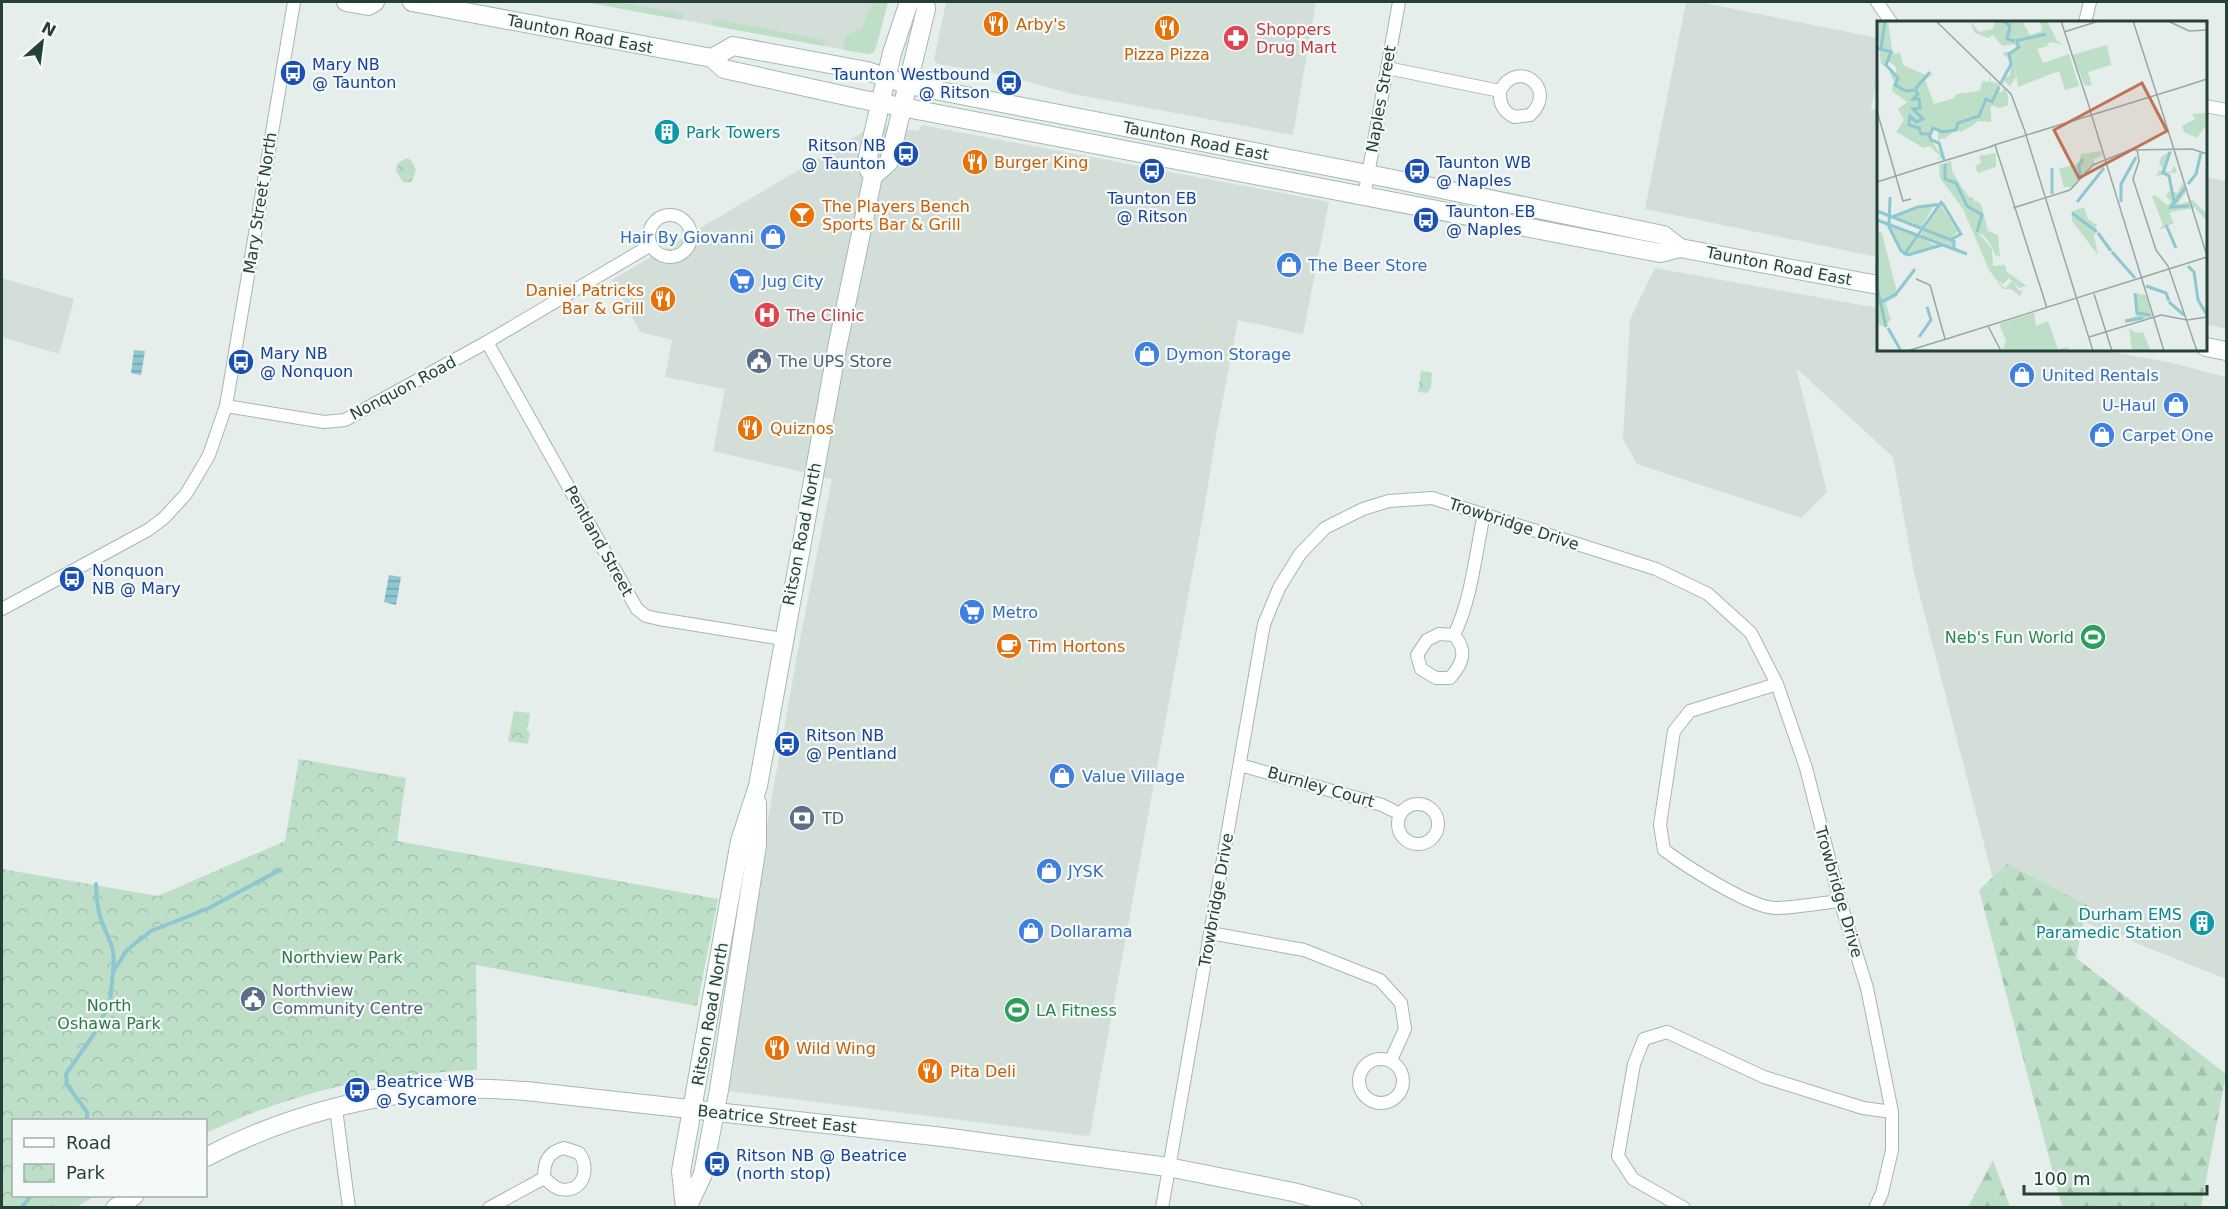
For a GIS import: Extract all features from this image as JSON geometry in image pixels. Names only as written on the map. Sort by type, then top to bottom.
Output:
[{"type":"main road","points":[[346,2],[369,6],[375,2]]},
{"type":"main road","name":"Taunton Road East","points":[[412,2],[712,58],[724,69],[880,103],[1364,197],[1660,253],[1680,248],[1877,285]]},
{"type":"main road","name":"Ritson Road North","points":[[873,176],[866,165],[886,78],[909,2]]},
{"type":"main road","name":"Ritson Road North","points":[[686,1208],[681,1171],[740,841],[758,786],[837,348],[873,176],[889,162],[909,85],[926,9],[925,2]]},
{"type":"main road","name":"Taunton Road East","points":[[712,58],[733,46],[867,71],[909,85],[1663,235],[1680,248]]},
{"type":"main road","points":[[2207,347],[2226,351]]},
{"type":"main road","name":"Ritson Road North","points":[[686,1208],[703,1174],[715,1113],[757,845],[758,786]]},
{"type":"main road","name":"Beatrice Street East","points":[[207,1157],[299,1118],[382,1097],[466,1089],[552,1093],[943,1137],[1168,1167],[1282,1190],[1353,1208]]},
{"type":"main road","points":[[115,1208],[132,1197]]},
{"type":"street","name":"Mary Street North","points":[[226,406],[294,2]]},
{"type":"street","name":"Naples Street","points":[[1364,197],[1399,2]]},
{"type":"street","points":[[1877,2],[1890,21]]},
{"type":"street","points":[[2085,21],[2090,2]]},
{"type":"street","points":[[1387,68],[1500,91]]},
{"type":"street","points":[[2207,106],[2226,110]]},
{"type":"street","name":"Nonquon Road","points":[[226,406],[324,422],[345,420],[487,342],[651,245]]},
{"type":"street","name":"Pentland Street","points":[[487,342],[637,609],[646,616],[659,619],[783,639]]},
{"type":"street","points":[[2,609],[148,530],[164,518],[186,494],[205,462],[226,406]]},
{"type":"street","name":"Trowbridge Drive","points":[[1162,1208],[1264,624],[1284,579],[1300,554],[1325,528],[1363,509],[1389,501],[1432,498],[1656,569],[1708,594],[1751,633],[1777,684],[1806,768],[1840,901],[1867,988],[1892,1112],[1892,1150],[1882,1193],[1875,1208]]},
{"type":"street","points":[[1454,635],[1463,613],[1484,514]]},
{"type":"street","points":[[1777,684],[1690,711],[1674,731],[1660,825],[1664,850],[1686,867],[1734,892],[1773,908],[1840,901]]},
{"type":"street","name":"Burnley Court","points":[[1240,765],[1382,805],[1400,814]]},
{"type":"street","points":[[1210,933],[1304,950],[1380,980],[1401,1003],[1405,1029],[1391,1060]]},
{"type":"street","points":[[1684,1208],[1633,1179],[1618,1156],[1634,1064],[1644,1039],[1667,1032],[1764,1077],[1863,1108],[1892,1112]]},
{"type":"street","points":[[336,1109],[349,1208]]},
{"type":"street","points":[[489,1208],[544,1178]]},
{"type":"shaded area","points":[[585,2],[888,2],[876,49],[869,54]]},
{"type":"shaded area","points":[[946,2],[1316,2],[1293,135],[1068,93],[1003,75],[938,64],[934,60]]},
{"type":"shaded area","points":[[1686,2],[1699,2],[1877,38],[1877,79],[1871,109],[1877,111],[1877,257],[1645,209]]},
{"type":"shaded area","points":[[875,125],[918,131],[922,125],[1329,202],[1303,334],[1238,320],[1090,1134],[1087,1136],[720,1090],[799,644],[832,479],[713,451],[725,389],[665,377],[672,340],[640,332],[612,280]]},
{"type":"shaded area","points":[[2207,177],[2226,181],[2226,329],[2207,324]]},
{"type":"shaded area","points":[[1655,268],[1877,308],[1877,351],[2107,351],[2168,362],[2226,377],[2226,979],[2084,922],[1998,898],[1914,573],[1893,457],[1796,368],[1827,492],[1801,518],[1637,464],[1623,439],[1630,319]]},
{"type":"shaded area","points":[[2,278],[74,299],[59,354],[2,337]]},
{"type":"green space","points":[[585,2],[619,2],[683,14],[682,20]]},
{"type":"green space","points":[[873,2],[888,2],[874,52],[869,54],[843,50],[846,35],[861,29]]},
{"type":"green space","points":[[714,19],[825,40],[824,46],[714,26],[712,23]]},
{"type":"green space","points":[[407,158],[411,160],[416,170],[412,181],[407,183],[403,182],[396,171],[398,163]]},
{"type":"green space","points":[[1421,371],[1432,373],[1431,388],[1427,393],[1418,392]]},
{"type":"green space","points":[[514,711],[530,713],[527,731],[530,732],[528,744],[508,741]]},
{"type":"green space","name":"Northview Park","points":[[299,759],[406,778],[397,841],[718,899],[697,1006],[476,965],[477,1070],[410,1075],[343,1086],[276,1104],[207,1133],[207,1119],[12,1119],[12,1197],[93,1197],[76,1207],[2,1207],[2,869],[158,896],[285,841]]},
{"type":"green space","points":[[2007,864],[2087,905],[2076,958],[2226,1074],[2201,1207],[2062,1207],[1979,890]]},
{"type":"green space","points":[[1993,1160],[2010,1207],[1968,1207]]},
{"type":"water","points":[[134,350],[145,351],[141,375],[131,373]]},
{"type":"water","points":[[389,575],[401,577],[396,605],[384,602]]},
{"type":"waterway","points":[[87,1119],[87,1112],[67,1085],[66,1074],[94,1034],[110,1002],[113,972],[127,950],[151,931],[207,909],[280,870]]},
{"type":"waterway","points":[[96,884],[99,912],[113,950],[113,969]]},
{"type":"waterway","points":[[21,1208],[30,1197]]},
{"type":"place","name":"Arby's","points":[[996,24]]},
{"type":"place","name":"Pizza Pizza","points":[[1167,28]]},
{"type":"place","name":"Shoppers Drug Mart","points":[[1236,38]]},
{"type":"place","name":"Mary NB @ Taunton","points":[[293,73]]},
{"type":"place","name":"Taunton Westbound @ Ritson","points":[[1009,83]]},
{"type":"place","name":"Park Towers","points":[[667,132]]},
{"type":"place","name":"Ritson NB @ Taunton","points":[[906,154]]},
{"type":"place","name":"Burger King","points":[[975,162]]},
{"type":"place","name":"Taunton EB @ Ritson","points":[[1152,171]]},
{"type":"place","name":"Taunton WB @ Naples","points":[[1417,171]]},
{"type":"place","name":"The Players Bench Sports Bar & Grill","points":[[802,215]]},
{"type":"place","name":"Taunton EB @ Naples","points":[[1426,220]]},
{"type":"place","name":"Hair By Giovanni","points":[[773,237]]},
{"type":"place","name":"The Beer Store","points":[[1289,265]]},
{"type":"place","name":"Jug City","points":[[742,281]]},
{"type":"place","name":"Daniel Patricks Bar & Grill","points":[[663,299]]},
{"type":"place","name":"The Clinic","points":[[767,315]]},
{"type":"place","name":"Dymon Storage","points":[[1147,354]]},
{"type":"place","name":"The UPS Store","points":[[759,361]]},
{"type":"place","name":"Mary NB @ Nonquon","points":[[241,362]]},
{"type":"place","name":"United Rentals","points":[[2022,375]]},
{"type":"place","name":"U-Haul","points":[[2176,405]]},
{"type":"place","name":"Quiznos","points":[[750,428]]},
{"type":"place","name":"Carpet One","points":[[2102,435]]},
{"type":"place","name":"Nonquon NB @ Mary","points":[[72,579]]},
{"type":"place","name":"Metro","points":[[972,612]]},
{"type":"place","name":"Neb's Fun World","points":[[2093,637]]},
{"type":"place","name":"Tim Hortons","points":[[1009,646]]},
{"type":"place","name":"Ritson NB @ Pentland","points":[[787,744]]},
{"type":"place","name":"Value Village","points":[[1062,776]]},
{"type":"place","name":"TD","points":[[802,818]]},
{"type":"place","name":"JYSK","points":[[1049,871]]},
{"type":"place","name":"Durham EMS Paramedic Station","points":[[2202,923]]},
{"type":"place","name":"Dollarama","points":[[1031,931]]},
{"type":"place","name":"Northview Community Centre","points":[[253,999]]},
{"type":"place","name":"LA Fitness","points":[[1017,1010]]},
{"type":"place","name":"Wild Wing","points":[[777,1048]]},
{"type":"place","name":"Pita Deli","points":[[930,1071]]},
{"type":"place","name":"Beatrice WB @ Sycamore","points":[[357,1090]]},
{"type":"place","name":"Ritson NB @ Beatrice (north stop)","points":[[717,1164]]},
{"type":"park label","name":"North Oshawa Park","points":[[109,1014]]}]
